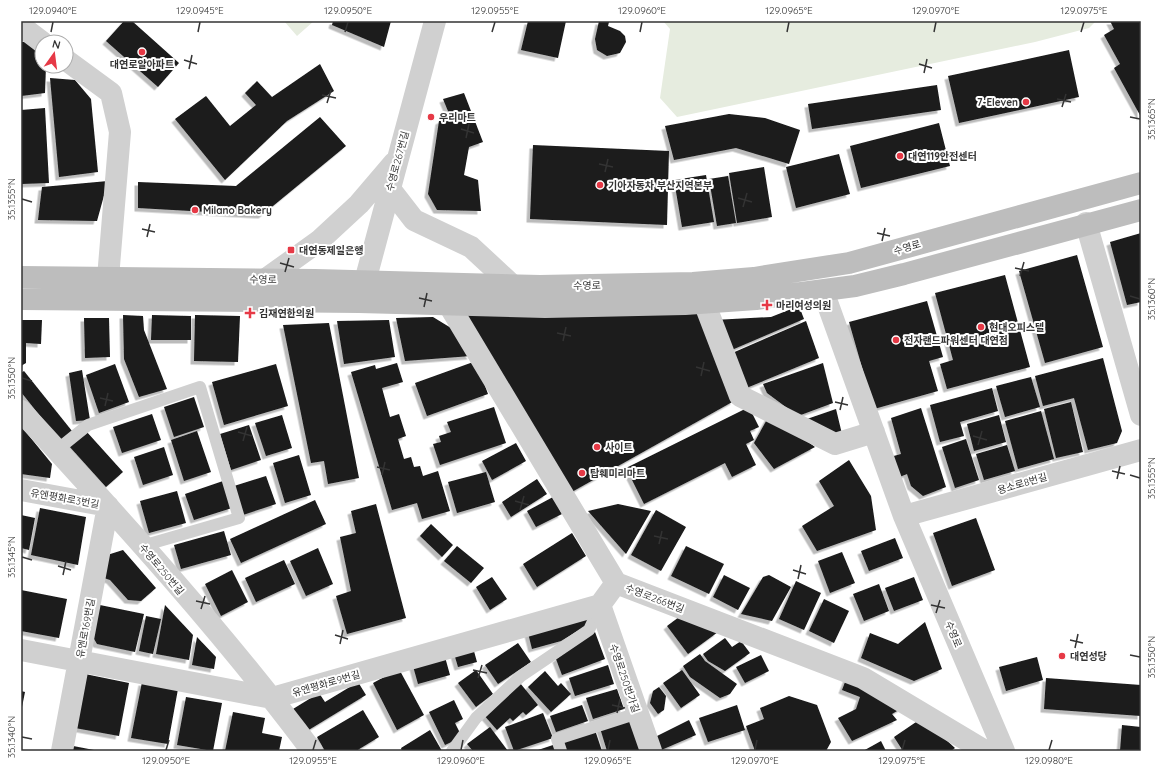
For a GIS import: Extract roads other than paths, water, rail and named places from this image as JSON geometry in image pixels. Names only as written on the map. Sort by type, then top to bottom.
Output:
[{"type":"main road","name":"수영로","points":[[21,277],[266,279],[512,285],[693,283],[798,272],[849,263],[1141,183]]},
{"type":"main road","name":"수영로","points":[[21,299],[359,302],[545,307],[756,299],[823,291],[904,274],[1086,223],[1141,210]]},
{"type":"street","name":"수영로267번길","points":[[359,302],[435,21]]},
{"type":"street","points":[[21,26],[34,36]]},
{"type":"street","points":[[74,66],[111,93],[120,132],[108,278]]},
{"type":"street","points":[[266,279],[319,241],[359,204],[398,160]]},
{"type":"street","points":[[390,189],[414,220],[471,247],[512,285]]},
{"type":"street","points":[[1086,223],[1141,415]]},
{"type":"street","name":"수영로","points":[[823,291],[904,516],[1004,751]]},
{"type":"street","points":[[704,302],[740,396],[835,444],[874,432]]},
{"type":"street","name":"수영로266번길","points":[[449,305],[616,583],[863,678],[985,751]]},
{"type":"street","name":"수영로250번길","points":[[21,411],[108,506],[272,698],[312,751]]},
{"type":"street","name":"용소로8번길","points":[[904,516],[1141,450]]},
{"type":"street","name":"유엔평화로3번길","points":[[21,490],[108,506]]},
{"type":"street","name":"유엔로169번길","points":[[62,751],[108,506]]},
{"type":"street","points":[[600,605],[616,583]]},
{"type":"street","name":"유엔평화로9번길","points":[[21,650],[272,698],[600,605]]},
{"type":"street","name":"수영로250번가길","points":[[600,605],[651,751]]},
{"type":"lane","points":[[57,450],[88,425],[200,387],[238,518],[142,546]]},
{"type":"lane","points":[[452,751],[476,718],[521,676],[589,630],[600,605]]},
{"type":"lane","points":[[561,751],[557,739],[638,713]]},
{"type":"place","name":"대연로얄아파트","points":[[142,52]]},
{"type":"place","name":"7-Eleven","points":[[1026,102]]},
{"type":"place","name":"우리마트","points":[[431,117]]},
{"type":"place","name":"대연119안전센터","points":[[900,156]]},
{"type":"place","name":"기아자동차 부산지역본부","points":[[600,185]]},
{"type":"place","name":"Milano Bakery","points":[[195,210]]},
{"type":"place","name":"대연동제일은행","points":[[291,250]]},
{"type":"place","name":"마리여성의원","points":[[767,305]]},
{"type":"place","name":"김재연한의원","points":[[250,313]]},
{"type":"place","name":"현대오피스텔","points":[[981,327]]},
{"type":"place","name":"전자랜드파워센터 대연점","points":[[896,340]]},
{"type":"place","name":"사이트","points":[[597,447]]},
{"type":"place","name":"탑훼미리마트","points":[[582,473]]},
{"type":"place","name":"대연성당","points":[[1062,656]]}]
